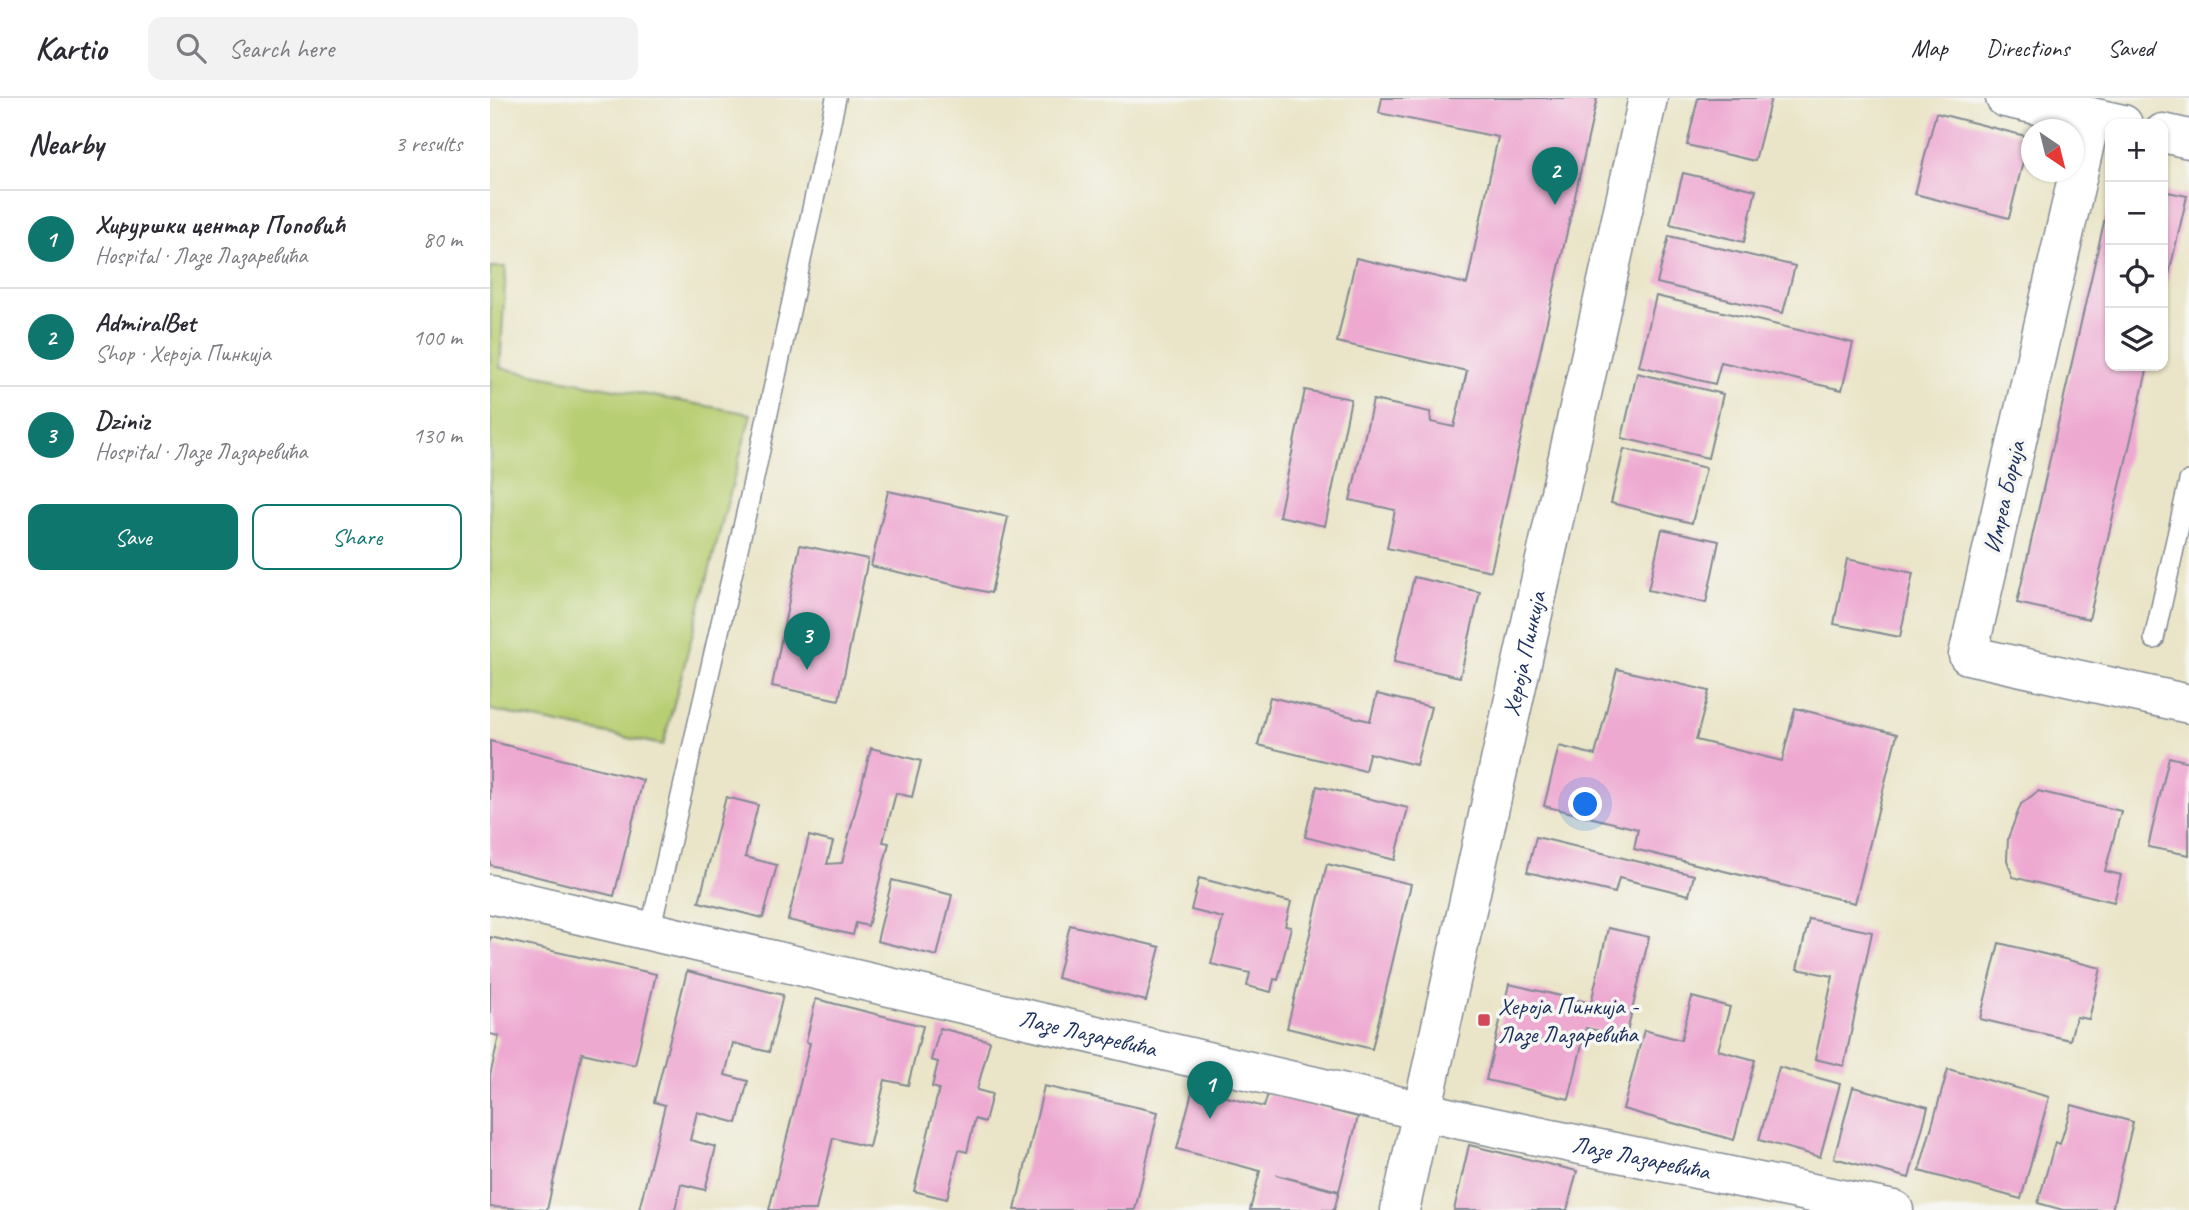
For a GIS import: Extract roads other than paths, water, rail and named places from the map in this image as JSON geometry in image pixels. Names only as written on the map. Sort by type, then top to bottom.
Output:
[{"type":"street","name":"Хероја Пинкија","points":[[1400,1210],[1648,98]]},
{"type":"street","points":[[2005,98],[2105,121]]},
{"type":"street","name":"Имреа Борија","points":[[2105,129],[1968,655],[2189,704]]},
{"type":"street","points":[[2168,134],[2189,139]]},
{"type":"street","name":"Лазе Лазаревића","points":[[490,894],[1423,1110],[1894,1210]]},
{"type":"lane","points":[[650,931],[749,501],[836,98]]},
{"type":"lane","points":[[2154,639],[2189,481]]},
{"type":"place","name":"AdmiralBet","points":[[1555,205]]},
{"type":"place","name":"Dziniz","points":[[807,670]]},
{"type":"place","name":"Хероја Пинкија - Лазе Лазаревића","points":[[1484,1020]]},
{"type":"place","name":"Хируршки центар Поповић","points":[[1210,1119]]}]
